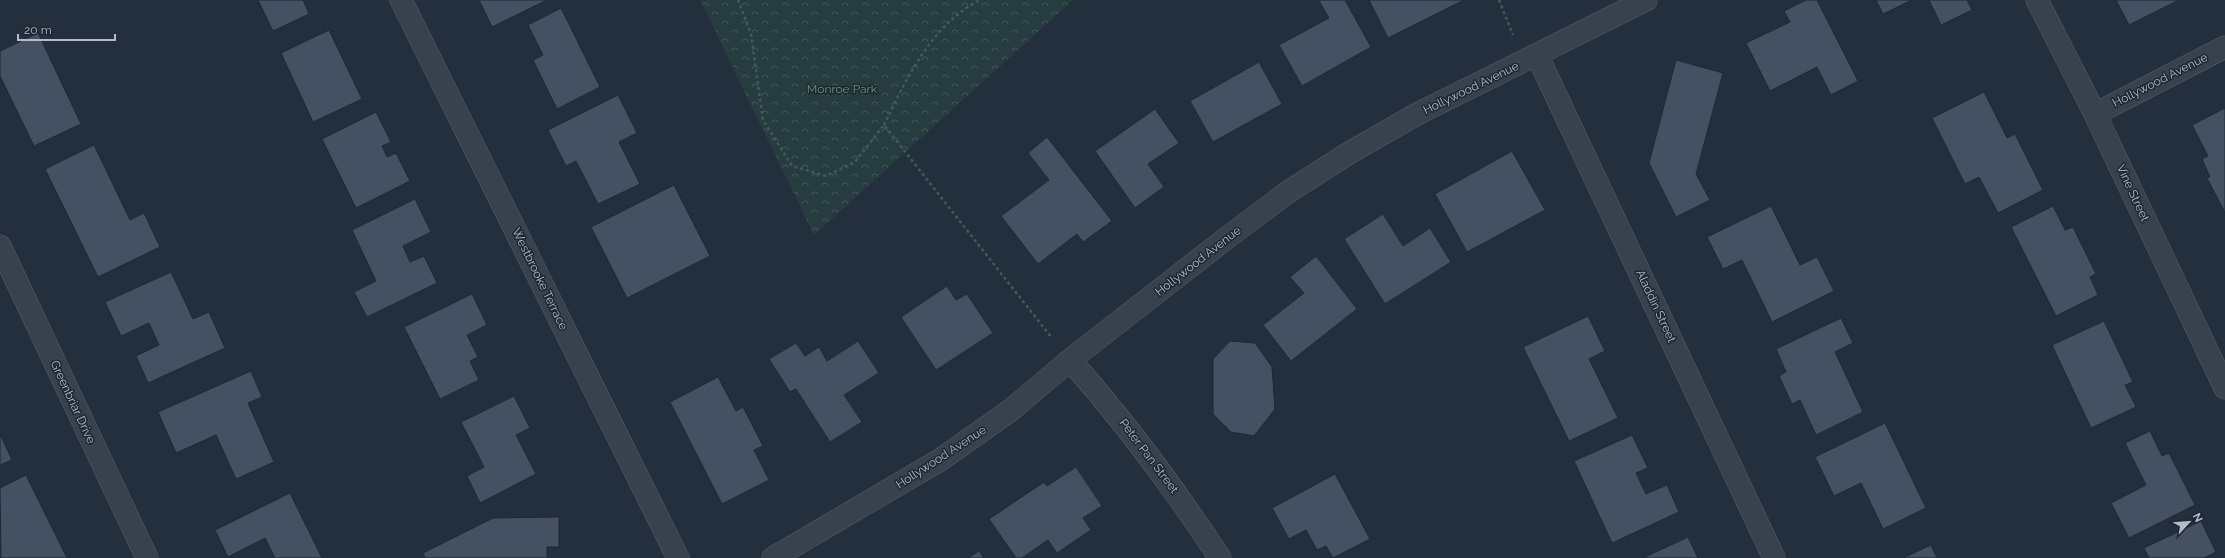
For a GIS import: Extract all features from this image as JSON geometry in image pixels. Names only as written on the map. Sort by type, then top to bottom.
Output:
[{"type":"street","name":"Westbrooke Terrace","points":[[401,0],[678,558]]},
{"type":"street","name":"Hollywood Avenue","points":[[773,558],[940,460],[1011,410],[1070,360],[1224,240],[1288,192],[1349,153],[1417,114],[1646,0]]},
{"type":"street","name":"Vine Street","points":[[2037,0],[2095,114],[2225,388]]},
{"type":"street","name":"Hollywood Avenue","points":[[2095,114],[2225,47]]},
{"type":"street","name":"Aladdin Street","points":[[1530,58],[1774,558]]},
{"type":"street","name":"Greenbriar Drive","points":[[0,246],[147,558]]},
{"type":"street","name":"Peter Pan Street","points":[[1070,360],[1114,410],[1182,500],[1220,558]]},
{"type":"path","points":[[738,0],[751,34],[763,120],[792,166],[826,176],[854,162],[884,125],[904,85],[932,39],[968,6],[980,0]]},
{"type":"path","points":[[1499,0],[1530,58]]},
{"type":"path","points":[[884,125],[1070,360]]},
{"type":"green space","name":"Monroe Park","points":[[700,0],[1073,0],[814,235]]},
{"type":"building","points":[[258,0],[303,0],[309,14],[273,31]]},
{"type":"building","points":[[479,0],[547,0],[492,27]]},
{"type":"building","points":[[1345,0],[1371,47],[1302,86],[1279,45],[1329,18],[1319,1]]},
{"type":"building","points":[[1369,0],[1464,0],[1388,38]]},
{"type":"building","points":[[1806,0],[1817,0],[1858,81],[1831,95],[1817,67],[1770,91],[1746,43],[1790,22],[1784,11]]},
{"type":"building","points":[[1876,0],[1912,0],[1883,14]]},
{"type":"building","points":[[1929,0],[1967,0],[1972,10],[1941,25]]},
{"type":"building","points":[[2116,0],[2179,0],[2129,25]]},
{"type":"building","points":[[561,8],[600,87],[557,109],[533,60],[543,55],[528,25]]},
{"type":"building","points":[[329,30],[362,99],[313,122],[281,53]]},
{"type":"building","points":[[38,33],[81,124],[34,146],[0,76],[0,51]]},
{"type":"building","points":[[1676,60],[1723,73],[1696,174],[1710,200],[1676,217],[1649,163]]},
{"type":"building","points":[[1259,62],[1282,104],[1213,142],[1190,101]]},
{"type":"building","points":[[1984,92],[2007,138],[2015,134],[2043,190],[1998,213],[1979,177],[1965,184],[1932,118]]},
{"type":"building","points":[[618,95],[637,133],[619,142],[640,184],[598,204],[576,161],[566,166],[548,130]]},
{"type":"building","points":[[2225,108],[2225,213],[2207,178],[2210,177],[2202,159],[2208,156],[2192,125]]},
{"type":"building","points":[[1155,109],[1179,143],[1148,164],[1164,187],[1135,208],[1095,151]]},
{"type":"building","points":[[376,112],[391,142],[382,146],[387,157],[396,153],[410,181],[356,208],[322,139]]},
{"type":"building","points":[[1047,137],[1112,221],[1083,242],[1077,234],[1038,264],[1001,216],[1049,180],[1028,153]]},
{"type":"building","points":[[94,145],[130,220],[144,213],[160,247],[98,277],[45,169]]},
{"type":"building","points":[[1512,151],[1545,210],[1467,252],[1435,194]]},
{"type":"building","points":[[674,185],[710,256],[627,298],[591,227]]},
{"type":"building","points":[[415,199],[431,232],[403,246],[410,262],[424,256],[437,283],[367,317],[354,292],[376,281],[352,230]]},
{"type":"building","points":[[1771,206],[1800,265],[1817,257],[1834,291],[1772,322],[1742,260],[1723,269],[1707,237]]},
{"type":"building","points":[[2053,206],[2065,230],[2073,227],[2096,274],[2090,277],[2098,295],[2056,316],[2011,227]]},
{"type":"building","points":[[1383,214],[1403,246],[1430,228],[1451,262],[1385,304],[1344,239]]},
{"type":"building","points":[[1316,256],[1357,309],[1291,361],[1263,325],[1304,293],[1290,277]]},
{"type":"building","points":[[171,272],[193,319],[209,312],[225,348],[148,383],[136,356],[159,345],[149,323],[121,336],[105,302]]},
{"type":"building","points":[[947,286],[956,300],[967,294],[993,333],[936,370],[901,317]]},
{"type":"building","points":[[472,294],[487,325],[467,335],[478,357],[470,361],[479,380],[440,399],[404,327]]},
{"type":"building","points":[[1588,316],[1605,351],[1589,359],[1618,418],[1569,441],[1523,347]]},
{"type":"building","points":[[1841,318],[1853,343],[1835,352],[1863,412],[1816,435],[1800,400],[1792,404],[1779,376],[1786,372],[1776,349]]},
{"type":"building","points":[[2104,321],[2133,382],[2125,385],[2136,407],[2091,428],[2052,345]]},
{"type":"building","points":[[858,341],[879,373],[844,395],[862,422],[830,442],[796,389],[790,392],[769,359],[796,343],[805,356],[819,347],[827,361]]},
{"type":"building","points":[[1230,341],[1255,343],[1272,367],[1275,409],[1254,436],[1231,432],[1213,414],[1213,359]]},
{"type":"building","points":[[251,371],[262,397],[248,403],[274,462],[236,479],[216,435],[176,453],[158,412]]},
{"type":"building","points":[[718,377],[736,411],[743,407],[763,446],[754,450],[769,480],[722,504],[670,402]]},
{"type":"building","points":[[514,396],[530,428],[516,435],[536,474],[480,503],[467,476],[484,467],[461,422]]},
{"type":"building","points":[[1885,423],[1926,508],[1883,529],[1861,483],[1834,496],[1815,457]]},
{"type":"building","points":[[2150,431],[2162,456],[2169,453],[2195,505],[2129,538],[2111,503],[2146,485],[2125,443]]},
{"type":"building","points":[[0,434],[12,460],[0,465]]},
{"type":"building","points":[[1632,435],[1648,468],[1636,473],[1646,494],[1667,485],[1679,512],[1612,543],[1574,461]]},
{"type":"building","points":[[1076,467],[1102,506],[1083,518],[1091,530],[1057,553],[1048,540],[1022,558],[1016,558],[989,519],[1044,482],[1047,486]]},
{"type":"building","points":[[1335,474],[1370,539],[1333,558],[1326,546],[1317,550],[1306,530],[1289,539],[1272,508]]},
{"type":"building","points":[[26,475],[67,558],[1,558],[0,488]]},
{"type":"building","points":[[290,493],[322,558],[275,558],[265,538],[228,557],[215,530]]},
{"type":"building","points":[[559,517],[559,547],[547,547],[547,558],[425,558],[423,553],[493,518]]},
{"type":"building","points":[[2201,521],[2216,552],[2204,558],[2149,558],[2144,548]]},
{"type":"building","points":[[1688,537],[1698,558],[1643,558]]},
{"type":"building","points":[[1931,545],[1937,558],[1903,558]]},
{"type":"building","points":[[979,551],[984,558],[968,558]]}]
